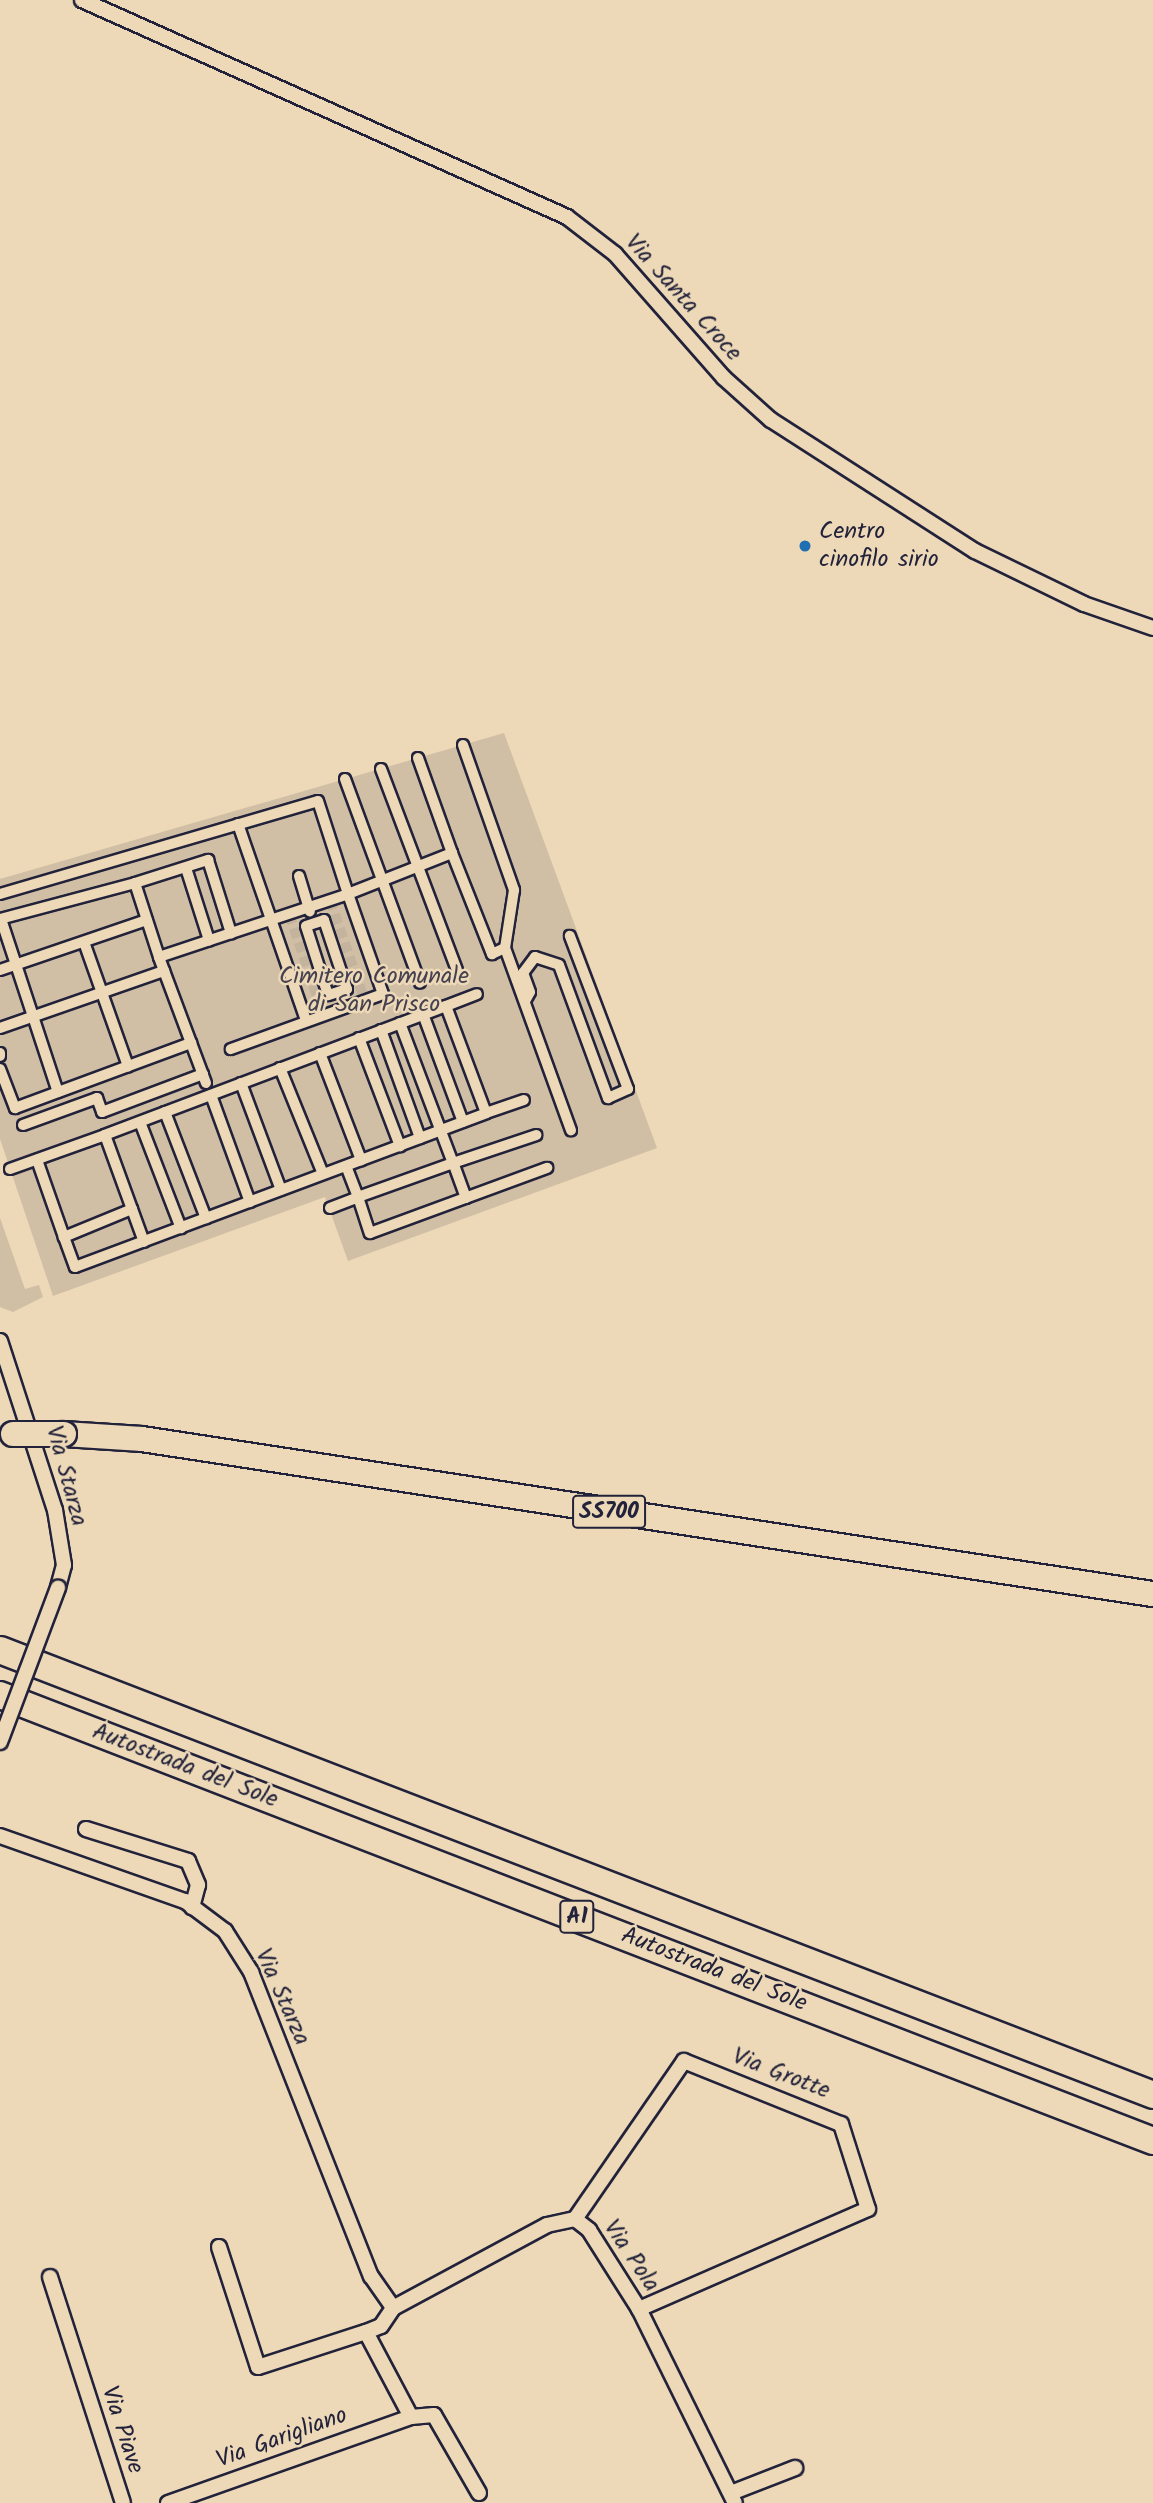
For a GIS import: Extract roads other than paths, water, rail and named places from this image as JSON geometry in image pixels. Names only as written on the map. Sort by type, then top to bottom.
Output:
[{"type":"highway","name":"SS700","points":[[7,1435],[64,1434],[142,1439],[1153,1594]]},
{"type":"highway","name":"Autostrada del Sole","points":[[0,1650],[1153,2095]]},
{"type":"highway","name":"Autostrada del Sole","points":[[0,1695],[1153,2141]]},
{"type":"street","name":"Via Santa Croce","points":[[82,0],[567,217],[615,254],[724,378],[771,420],[975,551],[1084,604],[1153,628]]},
{"type":"street","points":[[463,745],[514,890],[505,948],[571,1130]]},
{"type":"street","points":[[418,758],[492,954],[505,948]]},
{"type":"street","points":[[381,769],[457,970]]},
{"type":"street","points":[[345,779],[420,983]]},
{"type":"street","points":[[0,894],[318,801],[348,894],[388,998],[306,1020],[231,1049]]},
{"type":"street","points":[[238,824],[306,1020]]},
{"type":"street","points":[[159,957],[348,894],[452,853]]},
{"type":"street","points":[[58,1092],[0,919],[135,883],[208,860],[231,933]]},
{"type":"street","points":[[186,868],[209,940]]},
{"type":"street","points":[[299,876],[314,924]]},
{"type":"street","points":[[23,1125],[97,1098],[102,1112],[205,1078],[164,971],[135,883]]},
{"type":"street","points":[[511,909],[518,919]]},
{"type":"street","points":[[0,970],[147,920]]},
{"type":"street","points":[[324,920],[347,989],[328,995],[306,926],[314,924],[324,920]]},
{"type":"street","points":[[525,1001],[530,992],[523,973],[535,957],[559,965],[608,1098],[628,1089],[569,936]]},
{"type":"street","points":[[84,942],[128,1066]]},
{"type":"street","points":[[0,1028],[164,971]]},
{"type":"street","points":[[338,991],[343,1008]]},
{"type":"street","points":[[10,1169],[477,993]]},
{"type":"street","points":[[446,1006],[486,1113]]},
{"type":"street","points":[[423,1014],[463,1122]]},
{"type":"street","points":[[400,1023],[466,1198]]},
{"type":"street","points":[[381,1030],[420,1138]]},
{"type":"street","points":[[359,1038],[400,1146]]},
{"type":"street","points":[[0,1069],[15,1108],[191,1043]]},
{"type":"street","points":[[320,1053],[361,1160]]},
{"type":"street","points":[[280,1068],[323,1174]]},
{"type":"street","points":[[241,1083],[281,1190]]},
{"type":"street","points":[[211,1095],[250,1202]]},
{"type":"street","points":[[37,1160],[75,1267],[524,1100]]},
{"type":"street","points":[[165,1112],[206,1218]]},
{"type":"street","points":[[140,1122],[181,1228]]},
{"type":"street","points":[[105,1135],[144,1242]]},
{"type":"street","points":[[330,1208],[536,1135]]},
{"type":"street","points":[[346,1166],[370,1233],[547,1168]]},
{"type":"street","points":[[64,1237],[132,1209]]},
{"type":"street","name":"Via Starza","points":[[0,1341],[55,1510],[64,1565],[58,1588],[0,1742]]},
{"type":"street","points":[[86,1829],[188,1861],[198,1885],[192,1907]]},
{"type":"street","name":"Via Starza","points":[[0,1836],[192,1907],[225,1931],[251,1972],[371,2276],[393,2308]]},
{"type":"street","name":"Via Grotte","points":[[575,2219],[684,2061],[841,2124],[868,2209],[639,2309]]},
{"type":"street","name":"Via Pola","points":[[393,2308],[547,2225],[575,2219],[589,2230],[639,2309],[733,2498]]},
{"type":"street","points":[[219,2247],[258,2367],[381,2326],[393,2308]]},
{"type":"street","name":"Via Piave","points":[[50,2277],[122,2503]]},
{"type":"street","points":[[366,2332],[411,2417],[434,2415],[480,2493]]},
{"type":"street","name":"Via Garigliano","points":[[168,2503],[411,2417]]},
{"type":"street","points":[[733,2498],[794,2468]]},
{"type":"tunnel","points":[[330,900],[365,1001]]},
{"type":"tunnel","points":[[289,914],[323,1014]]},
{"type":"place","name":"Centro cinofilo sirio","points":[[805,546]]},
{"type":"park label","name":"Cimitero Comunale di San Prisco","points":[[374,991]]}]
